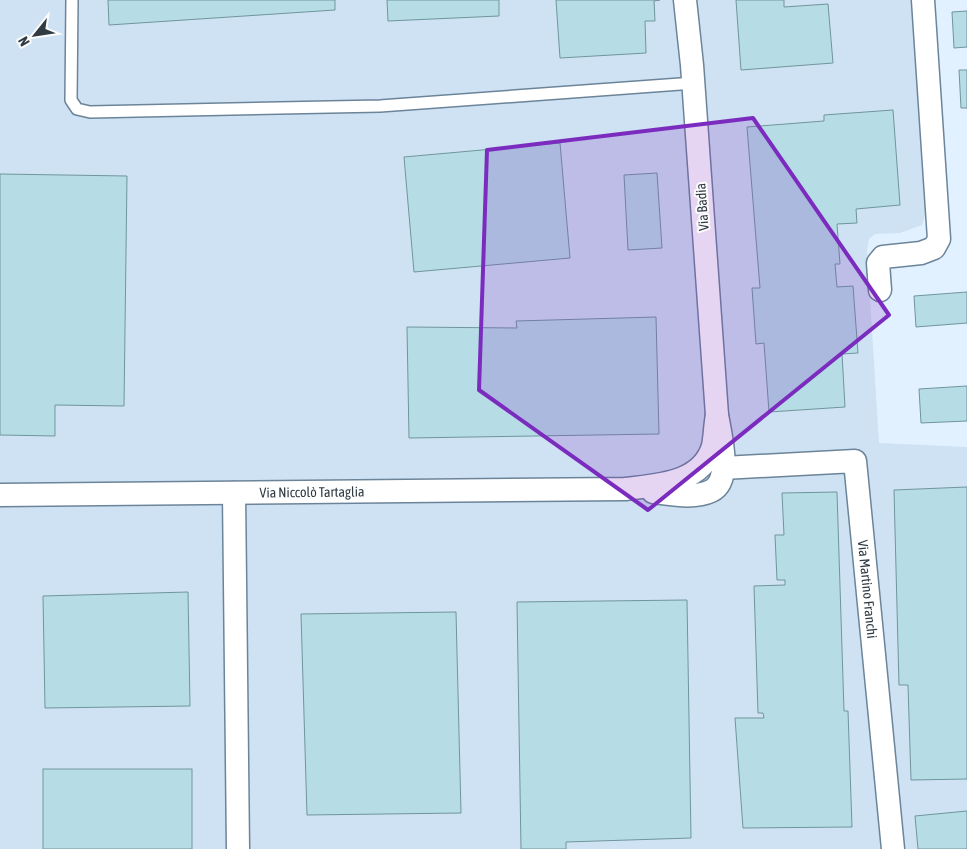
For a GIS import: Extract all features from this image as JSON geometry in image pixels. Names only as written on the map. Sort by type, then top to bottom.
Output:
[{"type":"street","name":"Via Badia","points":[[685,0],[694,83],[716,415],[723,446],[722,475]]},
{"type":"street","points":[[880,290],[878,263],[883,257],[921,253],[934,248],[939,238],[923,0]]},
{"type":"street","name":"Via Badia","points":[[697,470],[706,460],[713,446],[716,415]]},
{"type":"street","name":"Via Martino Franchi","points":[[722,475],[855,461],[893,849]]},
{"type":"street","name":"Via Niccolò Tartaglia","points":[[625,489],[674,482],[697,470]]},
{"type":"street","name":"Via Niccolò Tartaglia","points":[[0,495],[625,489],[675,494],[698,494],[712,491],[722,475]]},
{"type":"street","points":[[234,493],[238,849]]},
{"type":"lane","points":[[72,0],[71,100],[77,109],[90,112],[380,106],[694,83]]},
{"type":"highlighted area","points":[[753,118],[889,315],[648,510],[479,390],[487,150]]},
{"type":"shaded area","points":[[0,0],[913,0],[928,206],[922,225],[900,233],[875,234],[869,239],[867,250],[879,443],[967,447],[967,849],[0,849]]},
{"type":"building","points":[[108,0],[335,0],[335,10],[109,25]]},
{"type":"building","points":[[387,0],[499,0],[499,16],[388,21]]},
{"type":"building","points":[[556,0],[660,0],[654,1],[655,21],[645,21],[646,53],[560,58]]},
{"type":"building","points":[[736,0],[784,0],[784,7],[828,4],[833,63],[741,70]]},
{"type":"building","points":[[967,11],[967,47],[954,48],[952,12]]},
{"type":"building","points":[[959,70],[967,70],[967,108],[961,108]]},
{"type":"building","points":[[893,110],[900,205],[856,209],[857,223],[837,224],[840,264],[835,264],[837,287],[853,286],[858,353],[842,354],[845,407],[769,412],[764,343],[756,344],[752,288],[760,288],[747,127],[824,121],[824,115]]},
{"type":"building","points":[[560,143],[570,258],[414,272],[404,157]]},
{"type":"building","points":[[657,173],[662,248],[628,250],[624,175]]},
{"type":"building","points":[[0,174],[127,176],[124,406],[55,405],[55,436],[0,435]]},
{"type":"building","points":[[967,292],[967,323],[916,327],[914,296]]},
{"type":"building","points":[[656,317],[659,434],[409,438],[407,327],[517,328],[516,321]]},
{"type":"building","points":[[967,386],[967,421],[921,423],[919,389]]},
{"type":"building","points":[[967,487],[967,779],[911,780],[908,685],[899,685],[894,490]]},
{"type":"building","points":[[837,492],[844,711],[848,711],[852,827],[743,828],[735,718],[764,718],[763,713],[758,713],[754,586],[785,585],[785,580],[777,580],[775,535],[784,535],[782,493]]},
{"type":"building","points":[[188,592],[190,706],[45,708],[43,596]]},
{"type":"building","points":[[687,600],[691,838],[566,842],[566,849],[521,849],[517,602]]},
{"type":"building","points":[[456,612],[461,813],[307,815],[301,614]]},
{"type":"building","points":[[43,769],[192,769],[192,849],[43,849]]},
{"type":"building","points":[[967,811],[967,849],[918,849],[915,816]]}]
